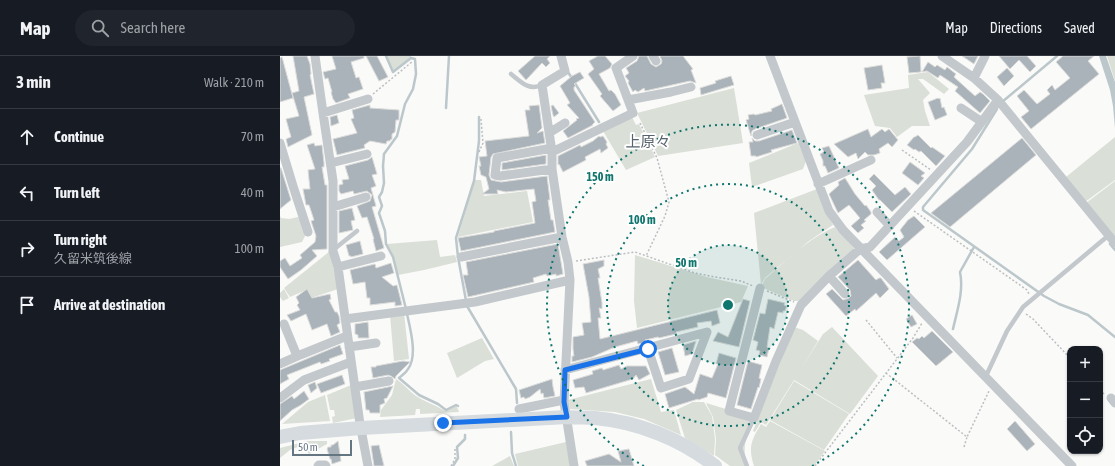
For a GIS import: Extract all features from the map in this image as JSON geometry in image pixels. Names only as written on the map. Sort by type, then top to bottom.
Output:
[{"type":"main road","points":[[280,437],[300,433],[361,428],[567,417],[595,418],[621,422],[654,432],[700,454],[715,466]]},
{"type":"street","points":[[315,56],[322,114],[333,180],[333,251],[338,267],[347,336],[368,466]]},
{"type":"street","points":[[561,56],[565,71],[542,85],[552,150],[552,169],[570,280],[564,400],[574,466]]},
{"type":"street","points":[[552,169],[500,176],[495,175],[497,158],[552,150],[633,113],[616,68],[633,56]]},
{"type":"street","points":[[770,56],[829,211],[860,249],[990,380],[1072,466]]},
{"type":"street","points":[[942,56],[974,78],[998,100],[1115,243]]},
{"type":"street","points":[[974,78],[985,56]]},
{"type":"street","points":[[628,100],[671,92],[692,86]]},
{"type":"street","points":[[322,114],[368,99]]},
{"type":"street","points":[[760,288],[729,411],[754,418],[776,361],[801,305],[829,276],[860,249],[870,247],[968,142],[998,100]]},
{"type":"street","points":[[961,108],[982,122]]},
{"type":"street","points":[[549,133],[565,122]]},
{"type":"street","points":[[757,135],[795,122]]},
{"type":"street","points":[[280,143],[308,232]]},
{"type":"street","points":[[331,163],[366,154]]},
{"type":"street","points":[[818,184],[871,160]]},
{"type":"street","points":[[333,207],[366,197]]},
{"type":"street","points":[[877,212],[890,226]]},
{"type":"street","points":[[461,257],[562,237]]},
{"type":"street","points":[[338,267],[381,256]]},
{"type":"street","points":[[829,276],[845,294]]},
{"type":"street","points":[[345,319],[475,302],[570,280]]},
{"type":"street","points":[[284,324],[297,356]]},
{"type":"street","points":[[565,370],[707,332],[689,379],[661,388],[648,349]]},
{"type":"street","points":[[280,364],[347,336]]},
{"type":"street","points":[[349,347],[376,343]]},
{"type":"street","points":[[280,398],[304,380],[351,362]]},
{"type":"street","points":[[355,387],[389,381]]},
{"type":"street","points":[[519,410],[564,400]]},
{"type":"street","points":[[318,466],[326,466]]},
{"type":"lane","points":[[511,74],[526,86],[536,88],[542,85]]},
{"type":"lane","points":[[333,251],[357,231]]},
{"type":"lane","points":[[990,380],[1007,331],[1021,310],[1109,235]]},
{"type":"lane","points":[[747,466],[740,448],[754,418]]},
{"type":"path","points":[[368,99],[413,60]]},
{"type":"path","points":[[479,152],[483,143],[481,119]]},
{"type":"path","points":[[640,123],[657,158],[669,202],[665,216],[646,256]]},
{"type":"path","points":[[902,150],[938,174]]},
{"type":"path","points":[[908,206],[1026,290],[1032,300]]},
{"type":"path","points":[[568,262],[635,252],[695,272],[741,281],[801,305]]},
{"type":"path","points":[[1021,310],[1032,319],[1067,355]]},
{"type":"path","points":[[815,466],[913,338],[927,316]]},
{"type":"path","points":[[866,320],[898,358]]},
{"type":"path","points":[[886,373],[967,437]]},
{"type":"path","points":[[964,447],[990,380]]},
{"type":"path","points":[[451,466],[455,459],[455,449]]},
{"type":"shaded area","points":[[387,56],[411,56],[411,57],[393,71]]},
{"type":"shaded area","points":[[1099,56],[1106,56],[1115,82],[1115,128],[1110,90]]},
{"type":"shaded area","points":[[1107,56],[1115,56],[1115,81]]},
{"type":"shaded area","points":[[928,72],[949,89],[944,94],[923,79],[918,79],[930,93],[923,100],[930,126],[912,126],[897,137],[890,128],[875,126],[864,95],[909,88],[908,75]]},
{"type":"shaded area","points":[[734,88],[743,143],[658,156],[637,113]]},
{"type":"shaded area","points":[[632,117],[636,125],[639,124],[655,157],[626,170],[603,131]]},
{"type":"shaded area","points":[[1115,137],[1115,180],[1085,202],[1066,177]]},
{"type":"shaded area","points":[[798,143],[806,161],[803,169],[752,187],[749,163]]},
{"type":"shaded area","points":[[475,180],[481,180],[484,196],[527,191],[533,222],[458,237]]},
{"type":"shaded area","points":[[1115,181],[1115,239],[1086,203]]},
{"type":"shaded area","points":[[817,189],[825,210],[833,225],[809,241],[765,278],[761,285],[754,213]]},
{"type":"shaded area","points":[[280,216],[281,218],[289,219],[298,217],[301,219],[306,234],[302,242],[280,247]]},
{"type":"shaded area","points":[[835,227],[855,249],[801,301],[794,301],[761,287],[765,279],[798,250],[816,237]]},
{"type":"shaded area","points":[[437,240],[440,257],[455,255],[457,262],[398,275],[394,258],[387,244]]},
{"type":"shaded area","points":[[330,251],[338,289],[311,298],[306,290],[290,297],[284,288]]},
{"type":"shaded area","points":[[635,255],[707,277],[748,286],[741,302],[637,328],[634,301]]},
{"type":"shaded area","points":[[284,289],[289,298],[283,301],[280,297],[280,293]]},
{"type":"shaded area","points":[[404,313],[409,359],[394,361],[390,315]]},
{"type":"shaded area","points":[[794,327],[803,330],[818,341],[801,369],[823,334],[832,327],[878,376],[850,414],[794,380],[766,425],[761,422],[755,432],[753,431]]},
{"type":"shaded area","points":[[482,338],[494,359],[485,361],[457,378],[447,353]]},
{"type":"shaded area","points":[[396,379],[413,394],[423,400],[445,411],[456,406],[459,412],[420,414],[420,409],[416,409],[415,415],[380,417],[381,410],[392,395]]},
{"type":"shaded area","points":[[651,379],[661,412],[674,410],[681,435],[644,419],[615,412],[570,409],[568,400]]},
{"type":"shaded area","points":[[794,381],[849,414],[824,450],[770,420]]},
{"type":"shaded area","points":[[351,385],[357,418],[333,423],[332,417],[335,416],[334,410],[330,410],[327,395]]},
{"type":"shaded area","points":[[325,395],[330,421],[282,424],[308,402]]},
{"type":"shaded area","points":[[693,402],[704,402],[712,416],[715,439],[714,456],[685,438],[676,410]]},
{"type":"shaded area","points":[[706,403],[726,409],[751,421],[745,448],[747,466],[730,466],[715,455],[716,439],[713,417]]},
{"type":"shaded area","points":[[770,421],[825,451],[814,466],[754,466],[751,454],[753,440],[761,424],[766,427]]},
{"type":"shaded area","points":[[308,441],[327,441],[327,444],[309,454],[303,445],[290,450],[280,458],[280,448]]},
{"type":"shaded area","points":[[566,442],[570,466],[518,466],[515,454]]},
{"type":"shaded area","points":[[510,456],[514,466],[492,466]]},
{"type":"building","points":[[293,56],[307,56],[310,64],[310,75],[314,94],[304,97],[312,135],[288,147],[286,139],[291,137],[286,119],[299,116],[292,93],[299,91]]},
{"type":"building","points":[[332,56],[364,56],[364,58],[351,62],[356,78],[359,77],[363,89],[348,94],[350,98],[336,103],[333,99],[328,78],[325,79],[323,72],[336,69]]},
{"type":"building","points":[[366,56],[377,56],[388,77],[379,81]]},
{"type":"building","points":[[535,56],[550,56],[547,59],[550,63],[546,67],[542,63],[526,80],[518,71]]},
{"type":"building","points":[[598,56],[605,56],[612,64],[610,68],[599,74],[609,91],[611,90],[615,94],[621,105],[613,111],[600,96],[602,94],[588,74],[594,69],[589,61]]},
{"type":"building","points":[[639,56],[647,56],[651,64],[656,67],[661,64],[662,61],[660,56],[683,56],[693,69],[691,70],[696,83],[690,81],[645,91],[644,88],[638,92],[635,90],[633,92],[628,83],[629,81],[625,76],[629,73],[626,68],[637,61]]},
{"type":"building","points":[[920,56],[921,72],[909,73],[907,57]]},
{"type":"building","points":[[962,56],[978,56],[974,64]]},
{"type":"building","points":[[999,56],[1027,56],[1036,66],[1030,72],[1019,60],[1010,69]]},
{"type":"building","points":[[1063,56],[1094,56],[1088,61],[1099,74],[1031,129],[1021,117],[1029,111],[1017,96],[1024,90],[1037,104],[1050,94],[1047,90],[1052,85],[1055,90],[1070,78],[1056,62]]},
{"type":"building","points":[[282,57],[293,98],[280,102],[280,58]]},
{"type":"building","points":[[928,62],[935,67],[937,65],[945,70],[947,67],[956,74],[954,77],[975,96],[980,92],[990,101],[980,113],[955,91],[958,87],[940,75],[938,78],[927,71],[922,72]]},
{"type":"building","points":[[882,65],[885,83],[881,83],[882,88],[868,90],[864,68]]},
{"type":"building","points":[[1007,68],[1014,76],[1004,86],[997,77]]},
{"type":"building","points":[[580,72],[584,78],[574,84],[576,86],[574,87],[574,90],[595,122],[593,125],[568,138],[563,131],[579,118],[567,105],[570,103],[560,86],[572,76]]},
{"type":"building","points":[[731,76],[734,85],[701,95],[700,88]]},
{"type":"building","points":[[940,98],[942,108],[944,107],[947,115],[935,120],[928,102]]},
{"type":"building","points":[[782,104],[787,118],[755,129],[752,131],[751,136],[746,120],[749,119],[748,115],[772,111],[771,109]]},
{"type":"building","points":[[370,105],[370,108],[399,110],[399,120],[396,120],[395,132],[392,134],[392,139],[387,141],[386,144],[370,141],[364,145],[365,148],[337,155],[333,139],[357,133],[351,119],[354,118],[352,110]]},
{"type":"building","points":[[539,105],[542,128],[537,133],[543,131],[545,143],[493,154],[491,157],[489,175],[491,180],[501,182],[547,176],[550,200],[548,200],[551,220],[553,220],[555,232],[461,251],[458,238],[535,223],[532,202],[536,201],[534,189],[506,192],[497,190],[498,194],[482,194],[489,189],[486,177],[481,175],[479,157],[487,156],[485,141],[529,136],[525,110],[530,110],[529,106]]},
{"type":"building","points":[[553,105],[559,113],[554,117],[551,106]]},
{"type":"building","points":[[337,115],[339,123],[331,126],[330,117]]},
{"type":"building","points":[[868,129],[871,137],[882,129],[885,132],[889,129],[898,140],[892,147],[888,143],[879,149],[880,153],[868,155],[865,152],[858,159],[856,153],[848,157],[834,144]]},
{"type":"building","points":[[792,130],[797,143],[771,150],[772,152],[756,157],[751,156],[749,142],[753,142],[752,138],[755,141],[759,141]]},
{"type":"building","points":[[918,135],[931,148],[932,147],[945,156],[936,166],[921,151],[919,152],[915,149],[914,150],[907,145],[914,137]]},
{"type":"building","points":[[599,136],[603,136],[607,142],[606,144],[608,148],[601,153],[600,149],[585,157],[586,160],[563,172],[559,164],[558,165],[558,156],[580,145],[581,147]]},
{"type":"building","points":[[1022,138],[1036,155],[950,227],[931,213]]},
{"type":"building","points":[[314,143],[315,146],[322,145],[324,167],[322,167],[325,185],[327,185],[327,249],[312,250],[317,256],[288,279],[280,267],[280,261],[285,258],[290,266],[302,258],[300,255],[315,242],[316,236],[311,221],[314,220],[309,205],[306,205],[303,189],[310,189],[308,170],[315,169],[307,145]]},
{"type":"building","points":[[829,146],[839,168],[828,173],[825,166],[823,166],[823,161],[820,154],[824,152],[822,148]]},
{"type":"building","points":[[546,155],[546,164],[502,170],[502,163]]},
{"type":"building","points":[[372,157],[377,174],[372,175],[376,186],[371,188],[376,206],[372,207],[384,248],[376,251],[367,217],[362,218],[357,206],[370,201],[372,195],[367,191],[354,194],[353,191],[341,194],[339,191],[339,185],[343,184],[342,180],[349,179],[345,166],[368,160]]},
{"type":"building","points":[[910,162],[925,173],[921,176],[924,178],[918,185],[902,173]]},
{"type":"building","points":[[280,168],[291,200],[280,209]]},
{"type":"building","points":[[874,174],[895,195],[905,187],[911,194],[892,212],[879,200],[872,190],[876,186],[869,179]]},
{"type":"building","points":[[845,178],[855,194],[871,212],[871,214],[864,220],[866,221],[861,225],[864,228],[858,233],[851,226],[860,218],[849,205],[838,213],[829,194],[839,185],[838,182]]},
{"type":"building","points":[[352,208],[355,220],[351,221],[353,230],[339,233],[339,211]]},
{"type":"building","points":[[914,216],[925,227],[887,260],[879,252],[895,237],[899,241],[904,237],[900,230],[908,220]]},
{"type":"building","points":[[360,241],[363,254],[351,257],[349,256],[346,245]]},
{"type":"building","points":[[558,244],[563,274],[547,276],[546,274],[533,278],[534,282],[468,297],[463,275],[468,275],[466,262]]},
{"type":"building","points":[[604,260],[604,266],[598,269],[602,303],[602,309],[599,308],[601,318],[598,318],[600,339],[717,310],[720,323],[712,326],[711,321],[697,323],[698,327],[676,332],[676,334],[645,340],[646,342],[638,344],[637,341],[615,347],[592,357],[572,362],[572,356],[574,356],[573,337],[584,335],[582,323],[591,322],[589,297],[583,264]]},
{"type":"building","points":[[858,260],[876,280],[881,278],[889,289],[880,298],[876,293],[856,311],[855,309],[846,316],[826,294],[832,289],[843,300],[851,296],[850,290],[838,277]]},
{"type":"building","points":[[391,263],[394,273],[382,277],[393,286],[397,285],[402,305],[395,306],[395,302],[370,305],[370,298],[367,298],[365,282],[353,284],[350,270],[375,264],[376,268]]},
{"type":"building","points":[[307,289],[312,298],[330,294],[331,299],[329,300],[335,312],[337,312],[339,316],[340,323],[337,325],[340,332],[331,336],[327,324],[312,330],[306,314],[291,321],[287,315],[300,310],[297,305],[299,303],[296,297]]},
{"type":"building","points":[[743,299],[750,301],[739,347],[713,341],[718,332],[728,337]]},
{"type":"building","points":[[768,299],[785,303],[784,305],[787,306],[783,313],[778,312],[774,329],[770,327],[767,357],[759,355],[760,351],[756,350],[758,342],[753,340],[760,313],[765,314]]},
{"type":"building","points":[[912,315],[917,324],[911,327],[906,319]]},
{"type":"building","points":[[368,322],[369,338],[358,338],[358,335],[355,334],[355,324]]},
{"type":"building","points":[[932,331],[953,352],[936,366],[912,342],[922,336],[924,338]]},
{"type":"building","points":[[696,341],[692,354],[685,356],[683,345]]},
{"type":"building","points":[[340,345],[343,354],[329,359],[330,361],[321,364],[320,362],[287,375],[289,379],[280,384],[280,370]]},
{"type":"building","points":[[672,348],[679,372],[665,375],[658,352]]},
{"type":"building","points":[[719,353],[736,358],[726,398],[708,393],[707,397],[669,408],[665,394],[685,387],[694,394],[700,374],[712,378],[718,364],[716,364]]},
{"type":"building","points":[[403,361],[410,362],[396,376],[395,379],[388,375],[373,378],[371,367]]},
{"type":"building","points":[[748,361],[762,365],[759,378],[761,379],[759,388],[758,387],[751,409],[737,405]]},
{"type":"building","points":[[619,365],[621,369],[627,366],[646,366],[650,374],[639,380],[636,375],[633,379],[586,393],[584,387],[575,388],[573,380],[593,374],[592,371],[602,368],[603,370]]},
{"type":"building","points":[[342,375],[345,384],[321,393],[317,384]]},
{"type":"building","points":[[552,379],[555,396],[544,398],[540,389],[530,397],[525,399],[524,397],[521,398],[519,390]]},
{"type":"building","points":[[315,382],[317,388],[311,393],[308,385]]},
{"type":"building","points":[[393,386],[387,398],[384,399],[385,403],[380,405],[380,413],[370,413],[369,410],[366,410],[364,392]]},
{"type":"building","points":[[304,391],[309,399],[292,410],[280,421],[280,404],[292,396],[294,399]]},
{"type":"building","points":[[1015,421],[1035,444],[1027,451],[1007,429]]},
{"type":"building","points":[[338,441],[341,461],[332,464],[327,449]]},
{"type":"building","points":[[379,445],[384,466],[374,466],[371,446]]},
{"type":"building","points":[[629,449],[634,466],[587,466],[585,461],[609,454],[621,462],[618,451]]},
{"type":"waterway","points":[[386,56],[393,72],[411,58],[415,59],[416,74],[413,89],[405,104],[397,136],[384,154],[384,183],[379,197],[382,206],[379,213],[385,231],[386,244],[393,257],[406,309]]},
{"type":"waterway","points":[[446,108],[449,56]]},
{"type":"waterway","points":[[1002,102],[1057,56]]},
{"type":"waterway","points":[[568,72],[599,122]]},
{"type":"waterway","points":[[997,109],[972,149],[923,207],[923,210],[1044,296],[1059,304],[1088,315],[1115,337]]},
{"type":"waterway","points":[[479,117],[479,141],[474,181],[456,238],[458,257],[467,306],[516,389],[517,403]]},
{"type":"waterway","points":[[1110,244],[1115,250]]},
{"type":"waterway","points":[[953,329],[961,294],[960,272],[974,247]]},
{"type":"waterway","points":[[407,314],[413,350],[411,363],[405,373],[399,378],[419,395],[438,404],[446,410],[456,405],[458,406]]},
{"type":"waterway","points":[[511,432],[512,453],[516,466]]},
{"type":"waterway","points":[[453,466],[458,458],[457,447],[465,439],[465,435]]},
{"type":"district","name":"上原々","points":[[648,141]]},
{"type":"route","points":[[443,423],[567,417],[564,402],[565,370],[648,349]]}]
